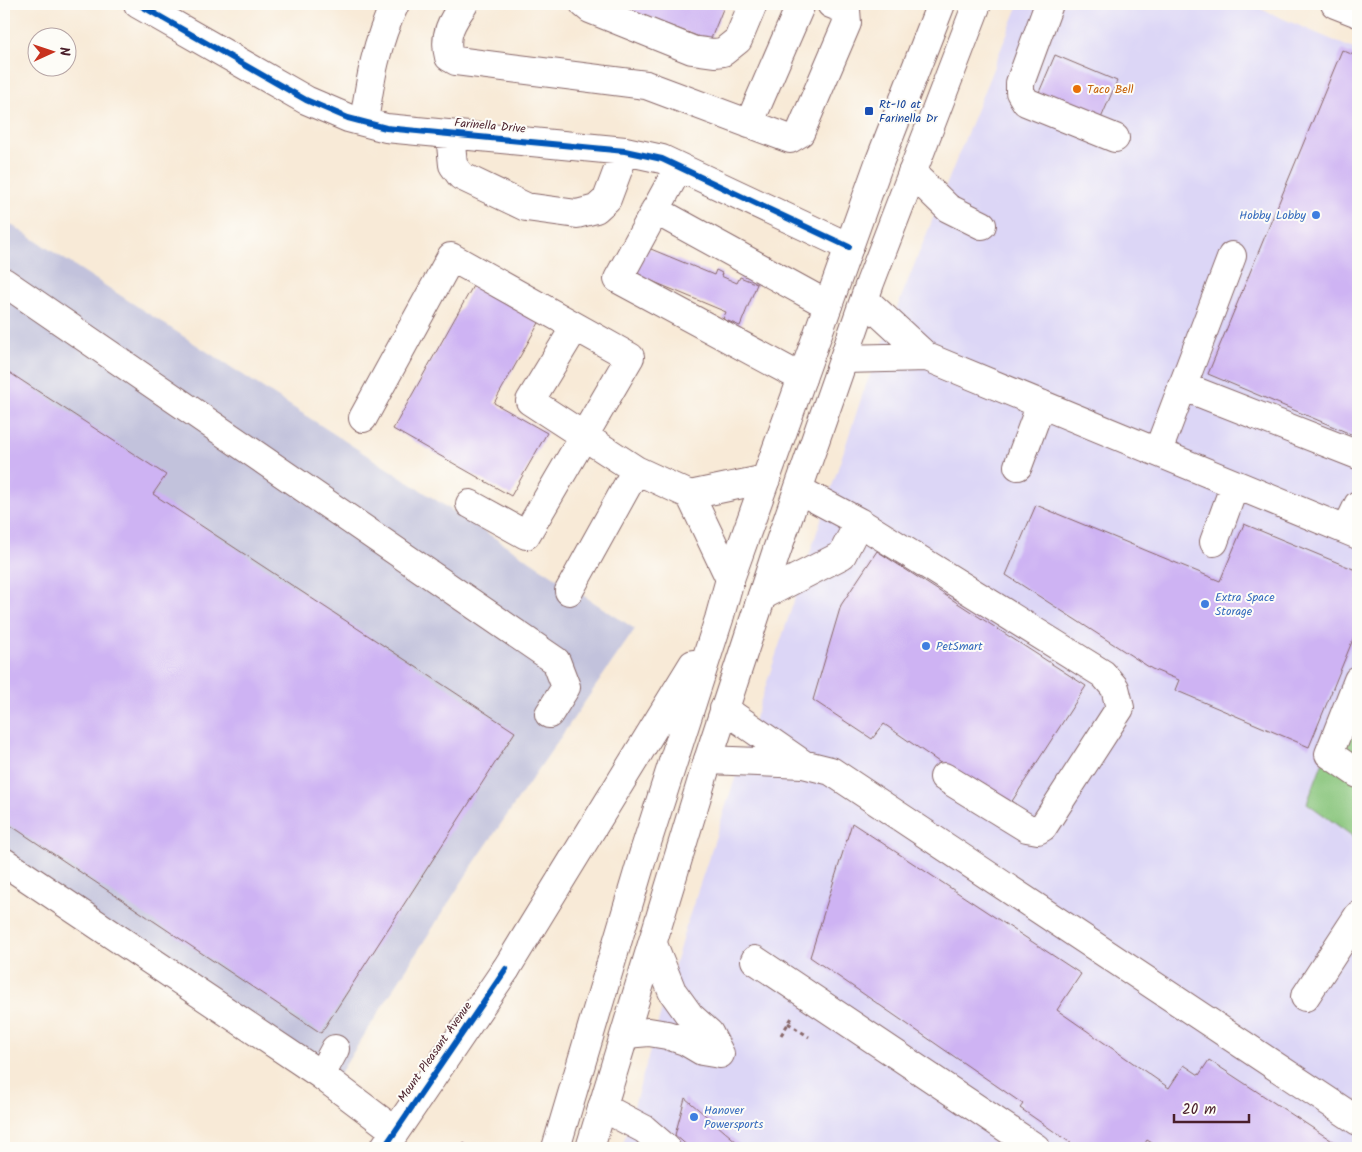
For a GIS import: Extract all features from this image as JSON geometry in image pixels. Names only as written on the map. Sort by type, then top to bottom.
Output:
[{"type":"main road","name":"Farinella Drive","points":[[138,4],[306,100],[348,118],[386,128],[624,150],[662,159],[849,247]]},
{"type":"main road","points":[[364,122],[374,61],[382,34],[395,4]]},
{"type":"main road","points":[[464,4],[450,26],[447,36],[449,57],[456,61],[646,85],[790,139],[800,133],[847,23],[846,10],[831,4]]},
{"type":"main road","points":[[584,4],[590,9],[692,50],[714,53],[723,52],[738,40],[752,4]]},
{"type":"main road","points":[[750,124],[801,4]]},
{"type":"main road","points":[[556,1148],[641,862],[719,619],[730,579],[849,247],[941,4]]},
{"type":"main road","points":[[590,1148],[708,760],[762,596],[865,300],[977,4]]},
{"type":"main road","points":[[1049,4],[1020,83],[1022,97],[1026,102],[1116,138]]},
{"type":"main road","points":[[1335,4],[1358,13]]},
{"type":"main road","points":[[450,134],[453,164],[461,176],[526,208],[577,214],[596,208],[607,199],[624,150]]},
{"type":"main road","points":[[679,167],[618,279],[802,378]]},
{"type":"main road","points":[[912,173],[948,208],[982,225]]},
{"type":"main road","points":[[656,210],[828,305]]},
{"type":"main road","points":[[1158,451],[1232,256]]},
{"type":"main road","points":[[364,418],[451,258],[630,357],[526,535],[470,504]]},
{"type":"main road","points":[[4,282],[556,660],[566,686],[549,714]]},
{"type":"main road","points":[[865,300],[927,357],[1352,532],[1358,505]]},
{"type":"main road","points":[[575,327],[530,402],[636,470],[690,495],[766,479]]},
{"type":"main road","points":[[844,359],[927,357]]},
{"type":"main road","points":[[1182,386],[1358,455]]},
{"type":"main road","points":[[1018,466],[1041,404]]},
{"type":"main road","points":[[570,591],[636,470]]},
{"type":"main road","points":[[1214,542],[1235,484]]},
{"type":"main road","points":[[798,490],[859,522],[1103,674],[1115,688],[1120,708],[1043,827],[1038,830],[1027,828],[944,777]]},
{"type":"main road","points":[[690,495],[730,579]]},
{"type":"main road","points":[[762,596],[842,555],[859,522]]},
{"type":"main road","name":"Mount Pleasant Avenue","points":[[389,1140],[506,969],[719,619]]},
{"type":"main road","points":[[1358,680],[1329,754],[1358,774]]},
{"type":"main road","points":[[724,709],[803,764]]},
{"type":"main road","points":[[708,760],[803,764],[831,771],[1358,1121]]},
{"type":"main road","points":[[4,862],[321,1075],[389,1140]]},
{"type":"main road","points":[[1306,997],[1358,916]]},
{"type":"main road","points":[[626,1034],[649,1032],[667,1035],[685,1041],[702,1051],[720,1054],[709,1033],[690,1016],[672,991],[653,944]]},
{"type":"main road","points":[[755,960],[1036,1148]]},
{"type":"main road","points":[[321,1075],[335,1050]]},
{"type":"main road","points":[[602,1107],[644,1129],[666,1148]]},
{"type":"path","points":[[781,1035],[798,1008]]},
{"type":"path","points":[[788,1024],[809,1037]]},
{"type":"shaded area","points":[[1019,4],[1249,4],[1358,51],[1358,669],[1307,803],[1358,840],[1358,1148],[622,1148],[686,926],[864,390]]},
{"type":"shaded area","points":[[4,220],[635,629],[472,866],[333,1084],[4,867]]},
{"type":"green space","points":[[1358,669],[1358,840],[1307,803]]},
{"type":"building","points":[[614,4],[725,4],[710,41]]},
{"type":"building","name":"Hobby Lobby","points":[[1342,50],[1358,57],[1358,437],[1208,374]]},
{"type":"building","name":"Taco Bell","points":[[1055,55],[1117,81],[1099,123],[1037,97]]},
{"type":"building","points":[[646,247],[714,275],[716,270],[722,273],[721,276],[737,283],[740,277],[757,284],[740,326],[723,319],[726,312],[635,274]]},
{"type":"building","points":[[474,284],[540,321],[494,403],[547,433],[511,496],[393,429]]},
{"type":"building","points":[[4,369],[166,475],[153,494],[515,732],[321,1033],[4,821]]},
{"type":"building","name":"Extra Space Storage","points":[[1036,505],[1220,581],[1244,524],[1358,571],[1358,627],[1309,747],[1175,690],[1179,680],[1152,669],[1006,575]]},
{"type":"building","name":"PetSmart","points":[[877,551],[1086,686],[1007,809],[884,724],[872,739],[813,700],[841,605]]},
{"type":"building","points":[[852,823],[1081,974],[1057,1010],[1169,1088],[1184,1065],[1199,1075],[1209,1060],[1343,1148],[1160,1148],[1147,1140],[1142,1148],[1078,1148],[1020,1108],[1023,1104],[810,957]]},
{"type":"building","name":"Hanover Powersports","points":[[685,1098],[744,1148],[690,1148],[675,1135]]},
{"type":"building","points":[[464,1143],[470,1148],[460,1148]]},
{"type":"cycle path","points":[[138,4],[306,100],[348,118],[386,128],[625,151],[662,159],[849,247]]},
{"type":"cycle path","points":[[384,1148],[506,969]]},
{"type":"place","name":"Taco Bell","points":[[1077,89]]},
{"type":"place","name":"Rt-10 at Farinella Dr","points":[[869,111]]},
{"type":"place","name":"Hobby Lobby","points":[[1316,215]]},
{"type":"place","name":"Extra Space Storage","points":[[1205,604]]},
{"type":"place","name":"PetSmart","points":[[926,646]]},
{"type":"place","name":"Hanover Powersports","points":[[694,1117]]}]
